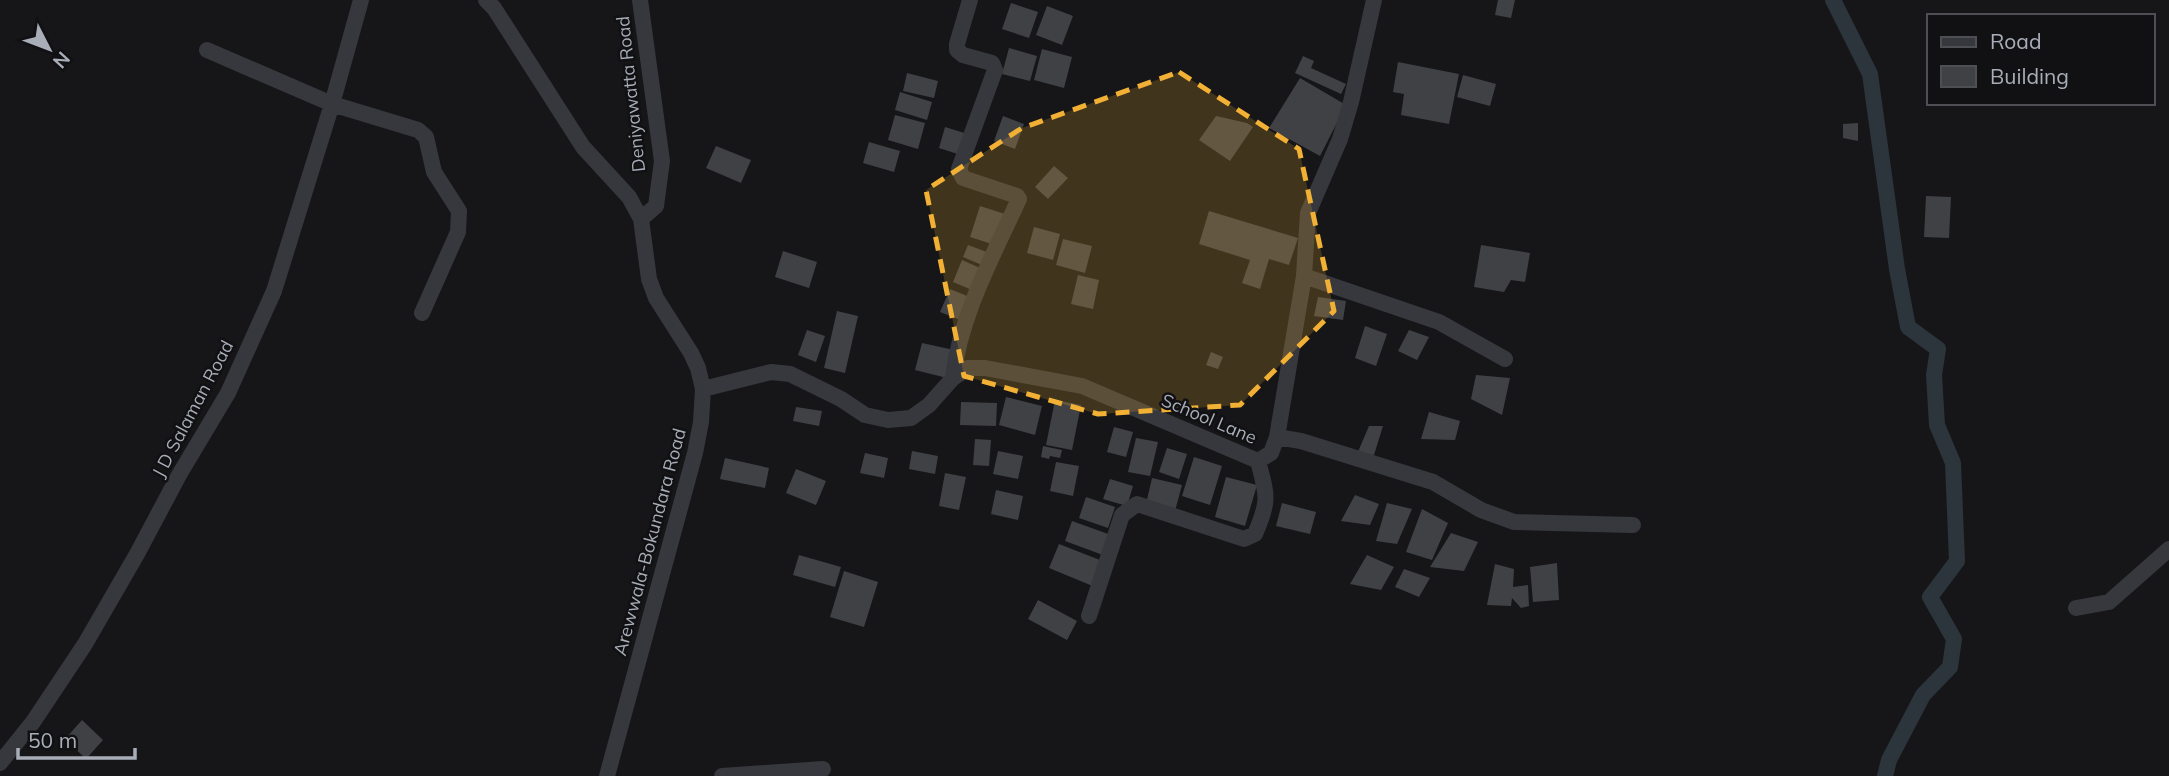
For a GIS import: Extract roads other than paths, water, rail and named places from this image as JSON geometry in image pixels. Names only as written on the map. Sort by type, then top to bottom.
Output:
[{"type":"street","name":"J D Salaman Road","points":[[0,763],[33,722],[85,644],[228,393],[274,291],[361,0]]},
{"type":"street","name":"Arewwala-Bokundara Road","points":[[486,0],[494,8],[583,147],[629,197],[641,219],[649,279],[656,298],[691,353],[703,389],[701,422],[695,453],[607,776]]},
{"type":"street","name":"Deniyawatta Road","points":[[640,0],[662,161],[656,206],[641,219]]},
{"type":"street","points":[[703,389],[771,372],[790,374],[841,399],[865,415],[887,420],[911,418],[929,405],[953,377],[955,356],[965,323],[1019,199],[1017,196],[963,178],[959,169],[995,70],[992,63],[962,55],[957,50],[970,0]]},
{"type":"street","name":"School Lane","points":[[953,377],[968,369],[985,368],[1082,386],[1258,461],[1271,453],[1277,437],[1304,276],[1308,212],[1340,139],[1374,0]]},
{"type":"street","points":[[207,50],[331,104],[418,130],[426,137],[434,172],[459,211],[458,232],[422,313]]},
{"type":"street","points":[[1304,276],[1439,322],[1505,359]]},
{"type":"street","points":[[1277,437],[1301,441],[1433,482],[1481,510],[1514,522],[1633,525]]},
{"type":"street","points":[[1089,616],[1122,515],[1129,508],[1137,504],[1244,539],[1255,534],[1267,496],[1258,461]]},
{"type":"street","points":[[2076,608],[2109,603],[2169,549]]},
{"type":"street","points":[[722,776],[823,769]]},
{"type":"waterway","points":[[1833,0],[1870,74],[1897,269],[1908,327],[1938,349],[1934,375],[1937,425],[1953,463],[1957,561],[1930,597],[1954,639],[1950,667],[1923,695],[1889,760],[1885,776]]}]
